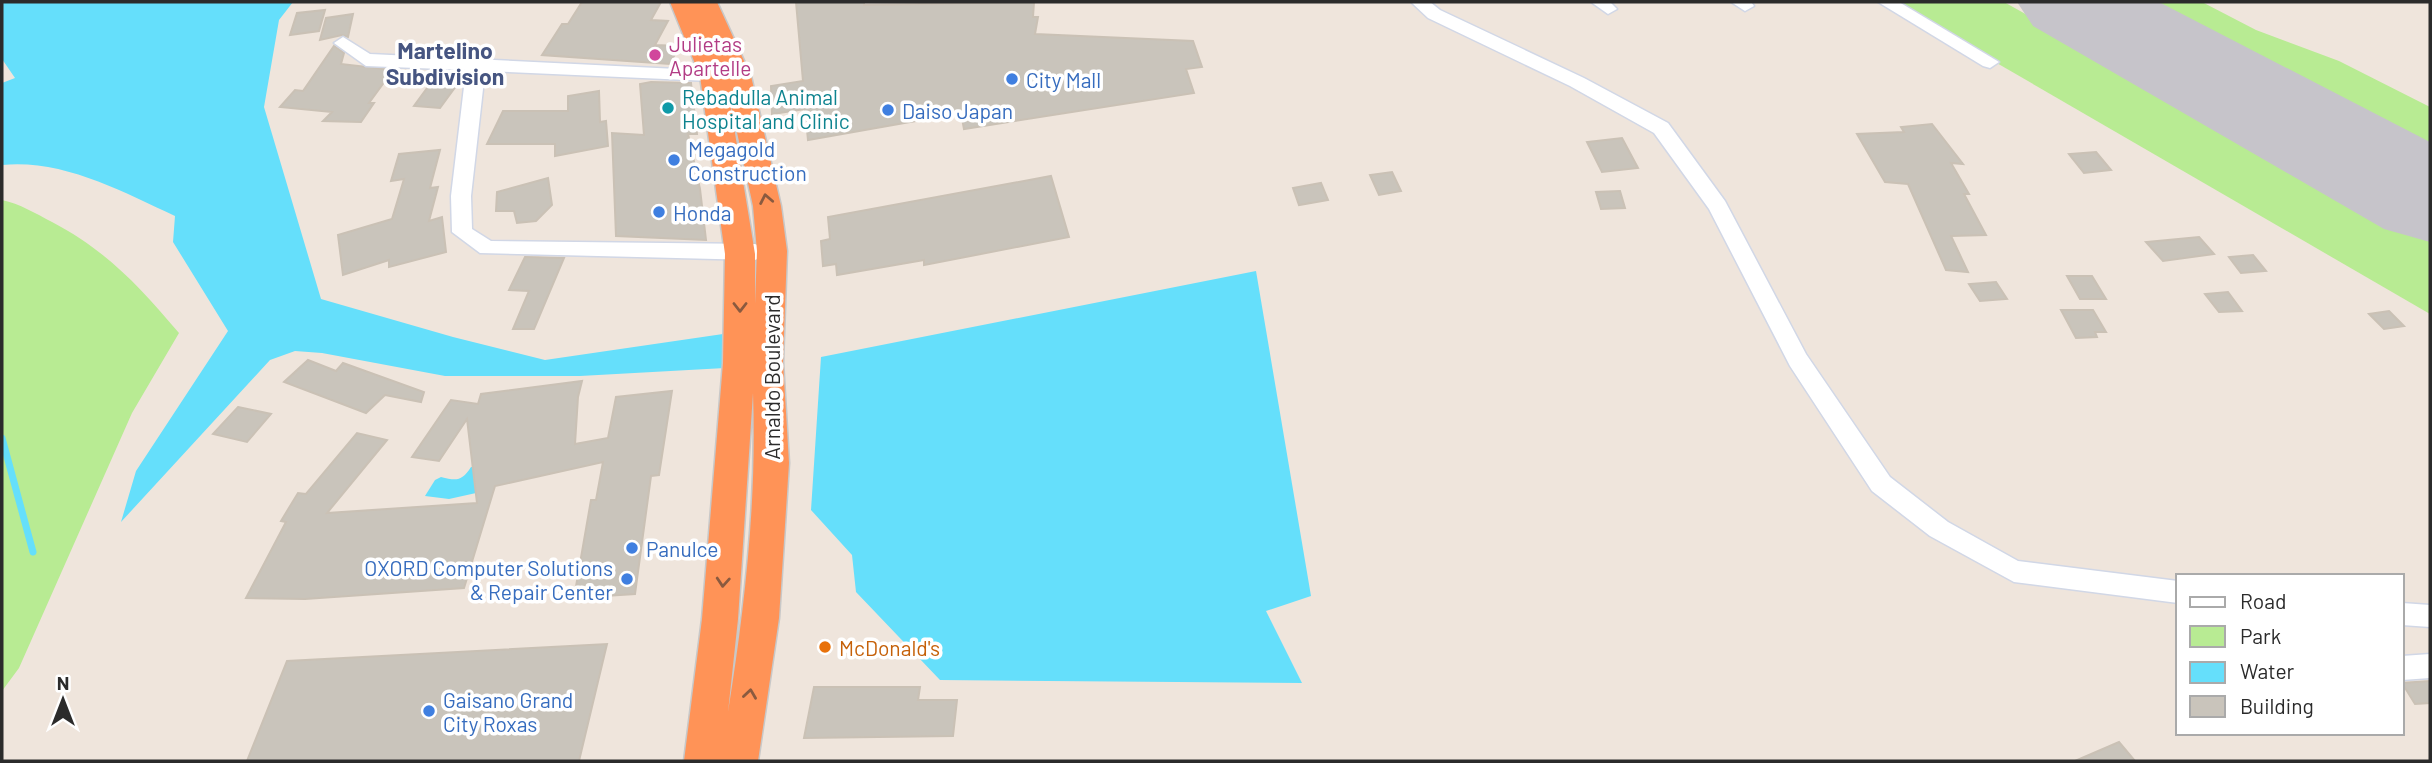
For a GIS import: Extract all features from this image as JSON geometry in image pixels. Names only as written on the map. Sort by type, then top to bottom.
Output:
[{"type":"highway","name":"Arnaldo Boulevard","points":[[682,2],[726,76],[740,254],[739,363],[720,620],[703,761]]},
{"type":"highway","name":"Arnaldo Boulevard","points":[[705,2],[767,206],[772,251],[767,362],[772,463],[761,618],[739,761]]},
{"type":"street","points":[[1420,2],[1434,14],[1577,82],[1661,128],[1718,206],[1798,360],[1881,484],[1939,529],[2014,571],[2176,593]]},
{"type":"street","points":[[1887,2],[1990,62]]},
{"type":"street","points":[[343,43],[366,60],[726,76]]},
{"type":"street","points":[[475,65],[461,197],[462,232],[487,248],[740,254],[772,251]]},
{"type":"street","points":[[2404,614],[2430,616]]},
{"type":"street","points":[[2404,667],[2430,666]]},
{"type":"green space","points":[[1901,2],[2004,2],[2430,241],[2430,314],[1995,62]]},
{"type":"green space","points":[[2142,2],[2202,2],[2256,30],[2339,61],[2430,107],[2430,155]]},
{"type":"green space","points":[[2,200],[33,212],[72,233],[106,257],[136,285],[179,333],[132,413],[19,668],[2,691]]},
{"type":"water","points":[[2,2],[293,2],[279,20],[264,107],[321,299],[545,360],[723,334],[725,368],[580,376],[445,376],[322,353],[295,351],[270,360],[121,522],[136,471],[228,331],[173,242],[175,216],[113,187],[69,172],[25,164],[2,165],[2,83],[15,78],[2,59]]},
{"type":"water","points":[[1256,271],[1311,596],[1266,611],[1302,683],[940,680],[856,592],[852,555],[811,510],[821,357]]},
{"type":"water","points":[[481,466],[485,491],[449,499],[425,496],[435,480],[441,477],[459,479],[471,467]]},
{"type":"building","points":[[582,2],[661,2],[651,20],[668,21],[655,45],[679,46],[670,64],[542,55],[562,24],[568,24]]},
{"type":"building","points":[[796,2],[864,2],[864,5],[1034,2],[1033,17],[1038,17],[1035,34],[1193,41],[1202,67],[1186,69],[1194,93],[964,129],[961,113],[808,140],[805,109],[772,114],[771,86],[803,81]]},
{"type":"building","points":[[325,10],[319,31],[290,35],[297,13]]},
{"type":"building","points":[[353,14],[348,37],[342,35],[320,40],[326,18]]},
{"type":"building","points":[[334,46],[344,53],[341,64],[393,70],[369,103],[374,103],[361,122],[323,121],[332,112],[280,107],[295,90],[303,91]]},
{"type":"building","points":[[691,83],[697,134],[688,134],[700,189],[706,240],[616,236],[612,133],[644,135],[640,84]]},
{"type":"building","points":[[430,84],[456,86],[440,108],[414,106]]},
{"type":"building","points":[[599,91],[600,122],[606,121],[608,146],[555,156],[555,144],[487,144],[503,111],[568,111],[568,96]]},
{"type":"building","points":[[1932,124],[1963,164],[1951,163],[1969,194],[1964,194],[1986,235],[1951,236],[1968,272],[1946,270],[1908,184],[1885,182],[1857,134],[1904,132],[1901,127]]},
{"type":"building","points":[[1622,138],[1638,168],[1602,172],[1587,142]]},
{"type":"building","points":[[440,150],[430,188],[438,187],[429,221],[442,217],[446,252],[389,267],[389,260],[343,275],[338,235],[392,219],[404,179],[391,181],[399,154]]},
{"type":"building","points":[[2096,152],[2111,170],[2084,173],[2069,154]]},
{"type":"building","points":[[1392,172],[1401,191],[1379,195],[1370,175]]},
{"type":"building","points":[[1051,176],[1069,237],[924,265],[924,260],[837,275],[836,264],[823,266],[821,241],[830,239],[828,217]]},
{"type":"building","points":[[548,178],[552,205],[536,221],[517,223],[514,211],[496,211],[497,192]]},
{"type":"building","points":[[1321,183],[1328,200],[1299,205],[1293,188]]},
{"type":"building","points":[[1620,191],[1625,208],[1601,209],[1596,192]]},
{"type":"building","points":[[2199,237],[2214,254],[2163,261],[2146,242]]},
{"type":"building","points":[[2253,255],[2266,271],[2241,273],[2229,257]]},
{"type":"building","points":[[525,257],[564,258],[534,329],[513,329],[529,291],[509,290]]},
{"type":"building","points":[[2067,276],[2092,276],[2106,299],[2080,299]]},
{"type":"building","points":[[1996,282],[2007,299],[1980,301],[1969,284]]},
{"type":"building","points":[[2228,292],[2242,311],[2219,312],[2205,294]]},
{"type":"building","points":[[2061,310],[2093,310],[2106,332],[2095,332],[2097,337],[2076,338]]},
{"type":"building","points":[[2389,311],[2404,326],[2384,329],[2369,314]]},
{"type":"building","points":[[308,360],[336,371],[343,363],[424,392],[421,402],[385,395],[366,413],[284,382]]},
{"type":"building","points":[[582,381],[578,397],[575,444],[608,438],[616,397],[672,391],[659,475],[651,476],[635,594],[574,598],[591,500],[596,500],[603,462],[495,486],[464,588],[305,599],[246,598],[286,522],[281,521],[298,493],[306,494],[357,433],[387,440],[327,513],[477,503],[467,419],[439,461],[412,457],[451,400],[478,404],[481,394]]},
{"type":"building","points":[[238,407],[271,414],[247,442],[213,434]]},
{"type":"building","name":"Gaisano Grand City Roxas","points":[[607,644],[579,761],[247,761],[287,661]]},
{"type":"building","points":[[2430,681],[2430,703],[2415,704],[2404,683]]},
{"type":"building","points":[[814,687],[920,687],[918,700],[957,700],[953,736],[804,738]]},
{"type":"building","points":[[2119,742],[2135,761],[2075,761]]},
{"type":"waterway","points":[[2,438],[33,552]]},
{"type":"runway","points":[[2073,2],[2430,197]]},
{"type":"place","name":"Julietas Apartelle","points":[[655,55]]},
{"type":"place","name":"City Mall","points":[[1012,79]]},
{"type":"place","name":"Rebadulla Animal Hospital and Clinic","points":[[668,108]]},
{"type":"place","name":"Daiso Japan","points":[[888,110]]},
{"type":"place","name":"Megagold Construction","points":[[674,160]]},
{"type":"place","name":"Honda","points":[[659,212]]},
{"type":"place","name":"Panulce","points":[[632,548]]},
{"type":"place","name":"OXORD Computer Solutions & Repair Center","points":[[627,579]]},
{"type":"place","name":"McDonald's","points":[[825,647]]},
{"type":"place","name":"Gaisano Grand City Roxas","points":[[429,711]]},
{"type":"district","name":"Martelino Subdivision","points":[[445,63]]}]
